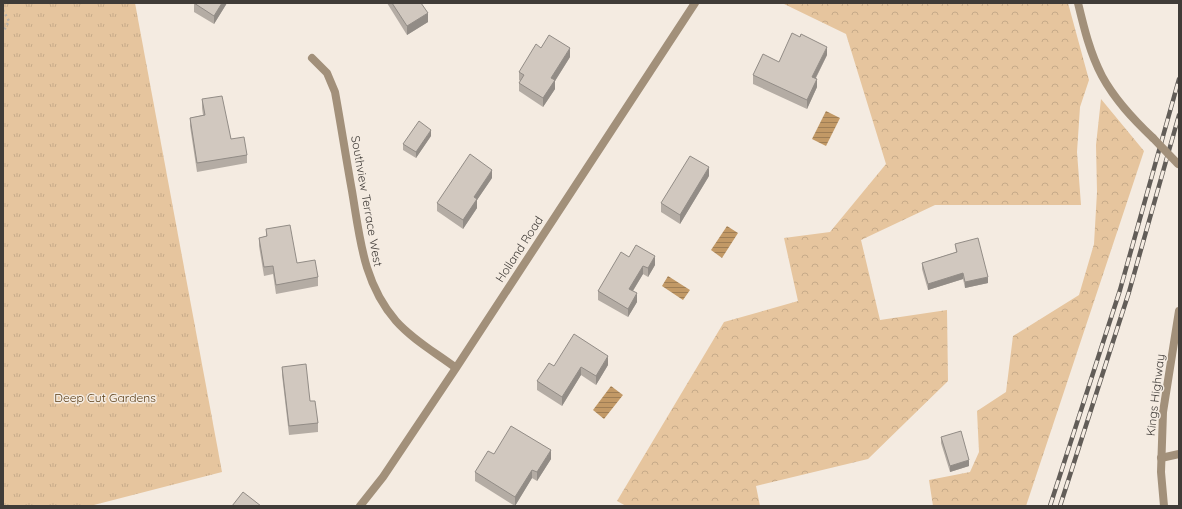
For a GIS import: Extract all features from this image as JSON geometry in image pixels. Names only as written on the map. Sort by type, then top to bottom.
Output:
[{"type":"street","name":"Holland Road","points":[[360,506],[382,477],[456,368],[695,3]]},
{"type":"street","points":[[1078,3],[1091,51],[1102,76],[1122,106],[1178,164]]},
{"type":"street","name":"Southview Terrace West","points":[[312,58],[327,73],[335,92],[362,253],[372,284],[381,301],[404,329],[456,368]]},
{"type":"street","name":"Kings Highway","points":[[1164,506],[1161,458],[1163,412],[1179,311]]},
{"type":"street","points":[[1161,458],[1179,454]]},
{"type":"path","points":[[3,10],[9,21],[3,32]]},
{"type":"green space","name":"Deep Cut Gardens","points":[[3,3],[135,3],[222,472],[90,506],[3,506]]},
{"type":"green space","points":[[782,3],[1068,3],[1089,80],[1080,107],[1077,152],[1081,205],[935,205],[861,240],[880,320],[947,310],[948,381],[868,459],[756,486],[760,506],[626,506],[617,501],[724,322],[798,301],[784,238],[830,232],[886,164],[846,34]]},
{"type":"green space","points":[[1101,99],[1144,151],[1026,506],[933,506],[929,480],[970,472],[979,452],[977,411],[1006,392],[1013,336],[1079,295],[1094,244],[1097,192],[1096,145]]},
{"type":"shaded area","points":[[826,111],[840,118],[826,146],[812,139]]},
{"type":"shaded area","points":[[727,226],[738,233],[722,258],[711,250]]},
{"type":"shaded area","points":[[668,276],[690,290],[683,300],[662,286]]},
{"type":"shaded area","points":[[611,386],[623,395],[604,419],[593,410]]},
{"type":"building","points":[[194,3],[222,3],[214,16]]},
{"type":"building","points":[[392,3],[421,3],[428,13],[407,26]]},
{"type":"building","points":[[792,33],[800,37],[801,34],[827,47],[812,77],[817,79],[807,100],[753,75],[763,54],[779,62]]},
{"type":"building","points":[[549,35],[570,48],[551,78],[555,80],[543,98],[519,83],[524,75],[519,72],[536,44],[541,48]]},
{"type":"building","points":[[222,96],[231,139],[244,137],[247,155],[197,163],[190,118],[205,115],[202,99]]},
{"type":"building","points":[[419,121],[431,130],[416,152],[403,144]]},
{"type":"building","points":[[470,154],[492,170],[474,197],[477,199],[463,220],[437,203]]},
{"type":"building","points":[[690,156],[709,167],[680,215],[661,203]]},
{"type":"building","points":[[290,225],[297,263],[315,260],[318,277],[276,285],[273,266],[264,267],[259,238],[267,236],[266,229]]},
{"type":"building","points":[[978,238],[988,277],[965,282],[963,273],[928,284],[922,263],[957,252],[955,244]]},
{"type":"building","points":[[636,245],[655,256],[648,268],[643,266],[629,289],[637,293],[628,309],[598,291],[621,252],[629,257]]},
{"type":"building","points":[[574,334],[608,356],[596,376],[581,367],[562,397],[537,381],[549,363],[554,366]]},
{"type":"building","points":[[306,364],[310,401],[315,401],[318,423],[289,426],[282,367]]},
{"type":"building","points":[[511,426],[551,450],[537,472],[532,470],[515,497],[475,472],[488,451],[494,454]]},
{"type":"building","points":[[961,431],[969,460],[950,466],[941,437]]},
{"type":"building","points":[[243,492],[261,506],[232,506]]},
{"type":"railway","points":[[1050,506],[1120,290],[1179,79]]},
{"type":"railway","points":[[1060,506],[1129,292],[1179,115]]}]
